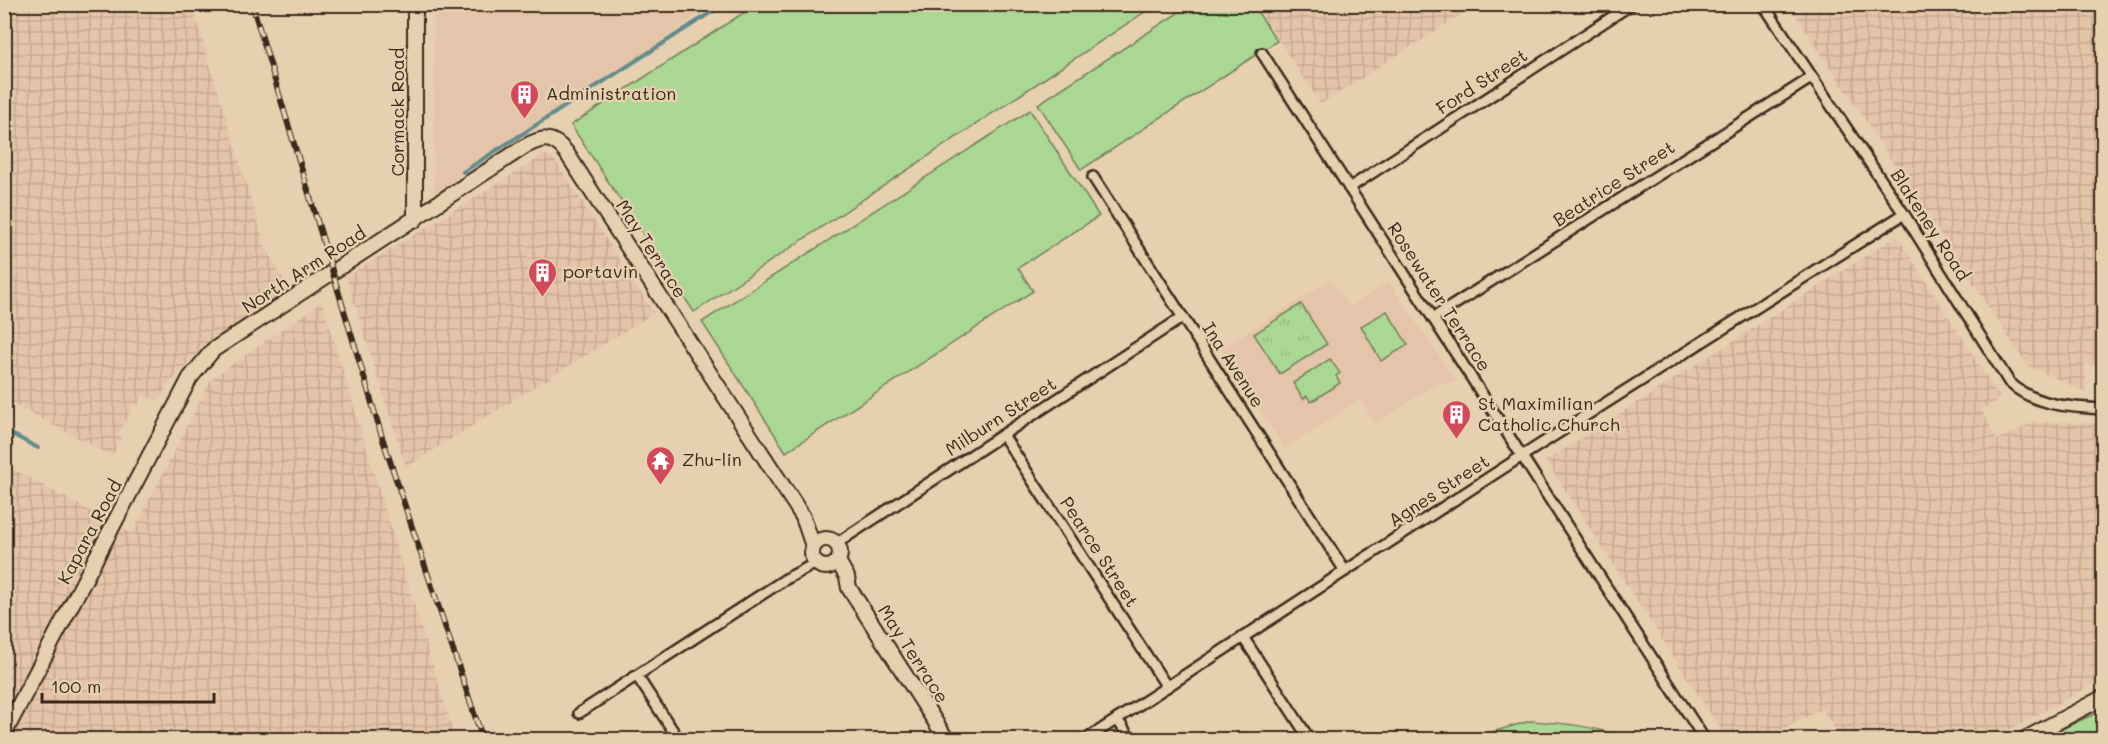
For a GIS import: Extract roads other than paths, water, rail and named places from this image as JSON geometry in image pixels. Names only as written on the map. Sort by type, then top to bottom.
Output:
[{"type":"street","name":"Cormack Road","points":[[415,4],[415,220]]},
{"type":"street","name":"Ford Street","points":[[1349,188],[1632,4]]},
{"type":"street","name":"Blakeney Road","points":[[1764,4],[1811,78],[1904,214],[2009,381],[2018,390],[2056,405],[2103,409]]},
{"type":"street","name":"Rosewater Terrace","points":[[1262,53],[1705,740]]},
{"type":"street","name":"Beatrice Street","points":[[1433,318],[1811,78]]},
{"type":"street","name":"May Terrace","points":[[415,220],[535,141],[549,139],[559,143],[803,517],[813,546]]},
{"type":"street","name":"Ina Avenue","points":[[1093,177],[1345,571]]},
{"type":"street","name":"Agnes Street","points":[[1086,740],[1522,456],[1904,214]]},
{"type":"street","name":"North Arm Road","points":[[213,350],[415,220]]},
{"type":"street","name":"Milburn Street","points":[[832,541],[1004,435],[1183,317]]},
{"type":"street","name":"Kapara Road","points":[[4,734],[190,378],[213,350]]},
{"type":"street","name":"Pearce Street","points":[[1004,435],[1167,687]]},
{"type":"street","name":"May Terrace","points":[[803,517],[832,541]]},
{"type":"street","points":[[579,713],[784,580],[827,564],[841,552],[832,541],[819,540],[813,546],[812,555],[827,564]]},
{"type":"street","name":"May Terrace","points":[[827,564],[847,577],[849,588],[947,740]]},
{"type":"street","points":[[1243,637],[1310,740]]},
{"type":"street","points":[[637,676],[679,740]]},
{"type":"street","points":[[2022,740],[2103,697]]},
{"type":"street","points":[[1117,719],[1131,740]]},
{"type":"waterway","points":[[463,172],[724,4]]},
{"type":"waterway","points":[[4,430],[38,448]]},
{"type":"railway","points":[[252,4],[383,440],[483,740]]},
{"type":"place","name":"Administration","points":[[525,120]]},
{"type":"place","name":"portavin","points":[[542,298]]},
{"type":"place","name":"St Maximilian Catholic Church","points":[[1457,440]]},
{"type":"place","name":"Zhu-lin","points":[[661,486]]}]
